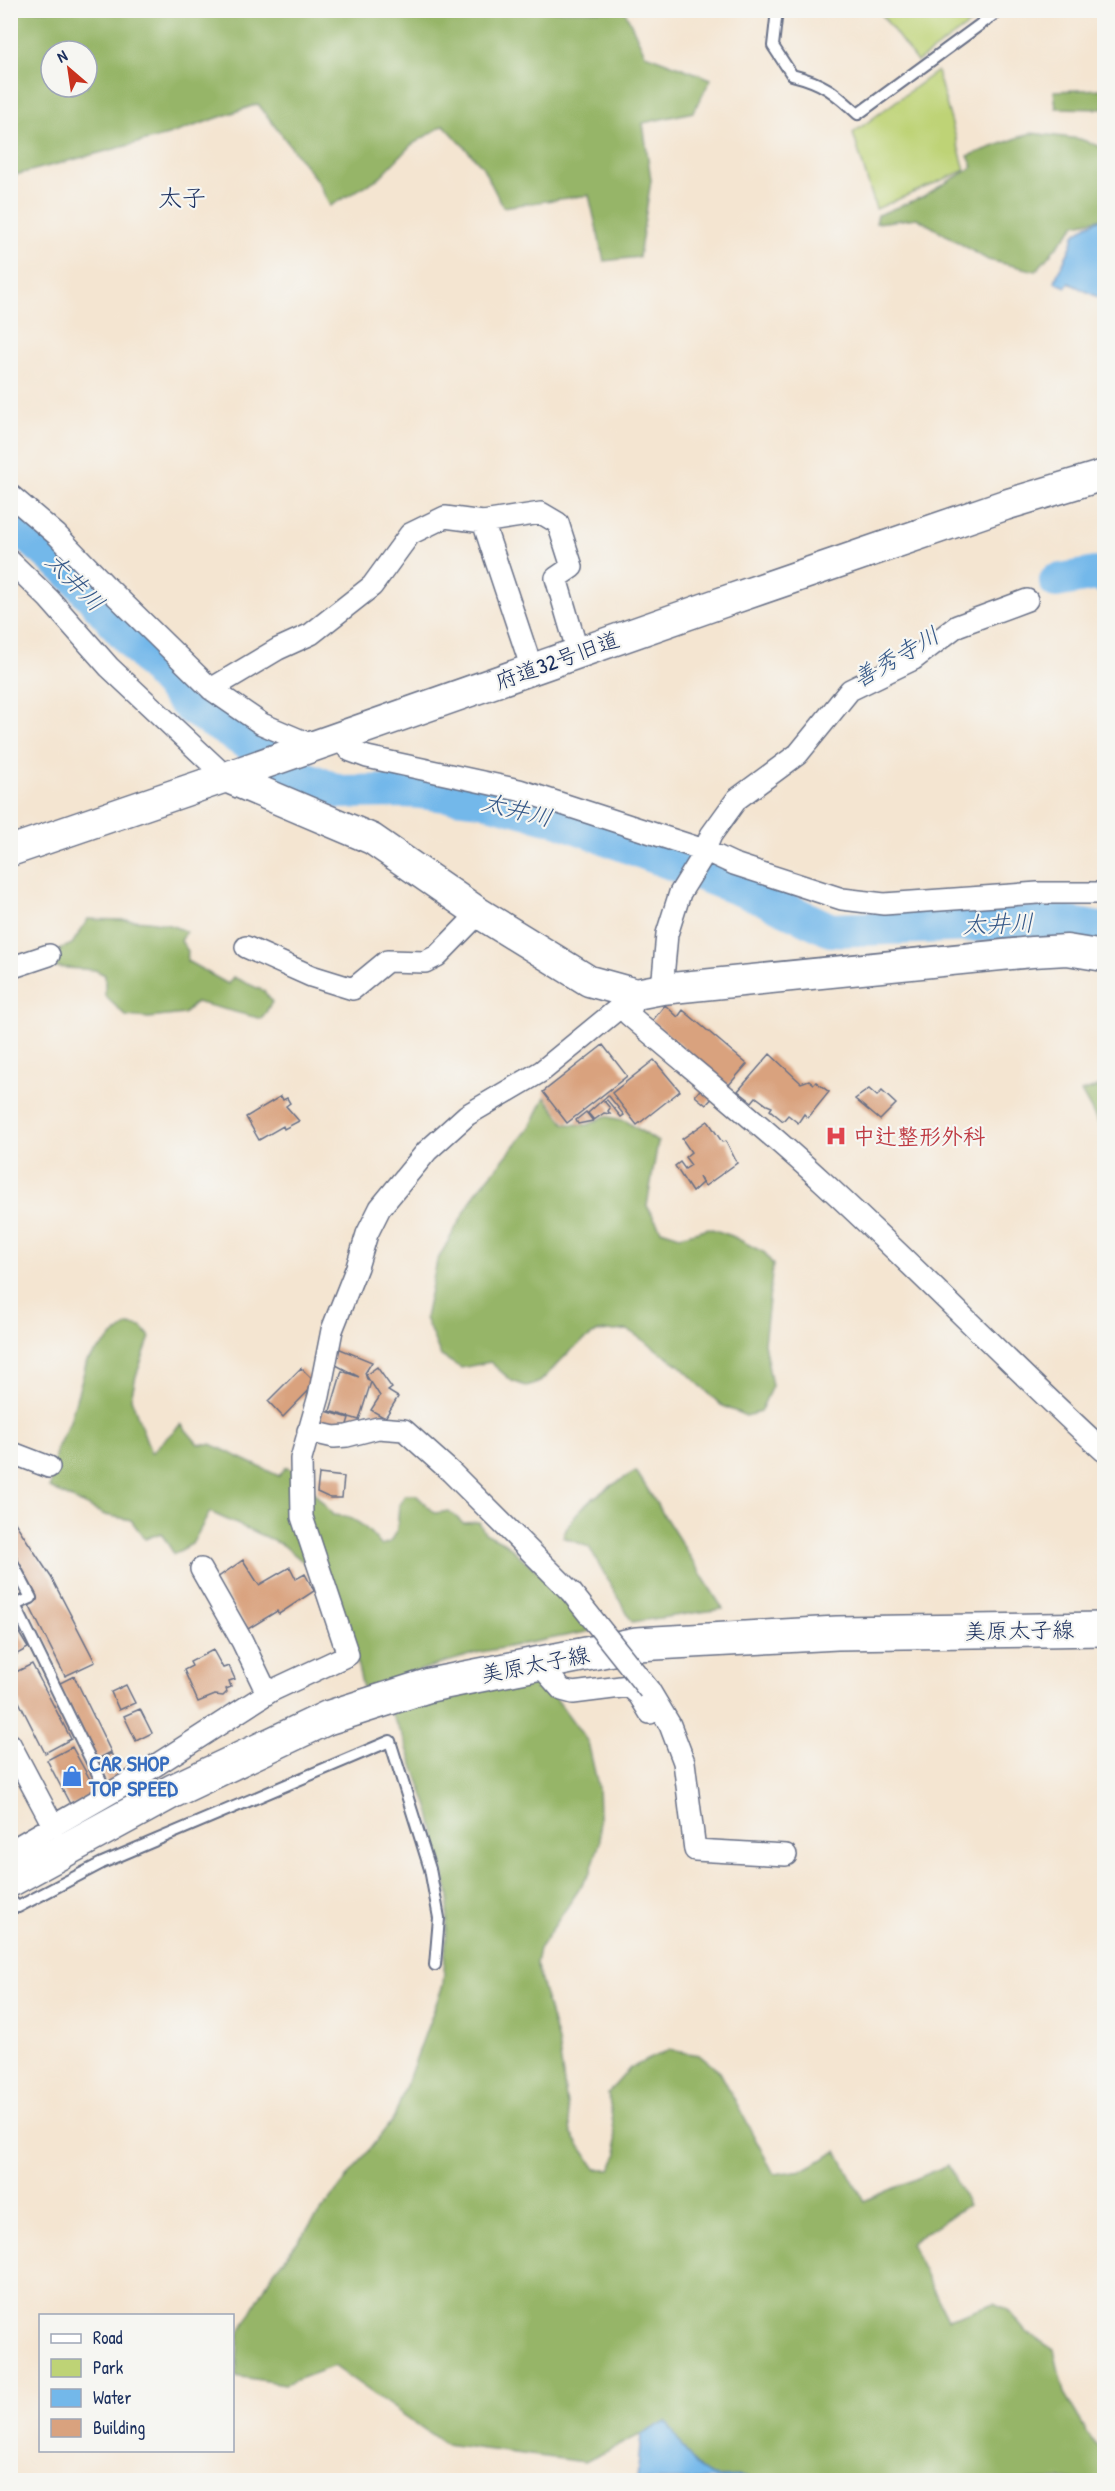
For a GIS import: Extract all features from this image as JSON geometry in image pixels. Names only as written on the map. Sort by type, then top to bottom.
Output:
[{"type":"main road","name":"美原太子線","points":[[10,1880],[173,1791],[327,1718],[430,1685],[637,1644],[837,1633],[1104,1629]]},
{"type":"street","name":"府道32号旧道","points":[[10,851],[1005,505],[1104,476]]},
{"type":"street","points":[[10,495],[57,535],[212,689],[262,724],[318,745],[351,751],[367,758],[519,790],[702,855],[842,899],[884,904],[1038,892],[1104,893]]},
{"type":"street","points":[[212,689],[278,649],[311,634],[372,586],[410,534],[445,517],[483,522],[541,513],[558,523],[572,567],[555,578],[578,653]]},
{"type":"street","points":[[483,522],[532,669]]},
{"type":"street","points":[[10,561],[50,599],[110,667],[236,774],[372,839],[479,913],[589,981],[649,991],[1032,952],[1067,950],[1104,956]]},
{"type":"street","points":[[1027,600],[957,626],[914,659],[850,690],[798,754],[737,799],[711,835],[680,893],[649,991],[629,1015],[823,1182],[1104,1451]]},
{"type":"street","points":[[246,946],[311,976],[353,989],[387,961],[425,962],[437,956],[479,913]]},
{"type":"street","points":[[10,968],[49,955]]},
{"type":"street","points":[[10,1851],[108,1795],[267,1693],[348,1655],[302,1517],[302,1459],[319,1396],[332,1330],[357,1268],[367,1234],[380,1208],[427,1151],[467,1115],[542,1071],[649,991]]},
{"type":"street","points":[[309,1431],[334,1437],[348,1436],[378,1428],[404,1430],[451,1472],[571,1592],[649,1690],[670,1725],[684,1761],[695,1850],[786,1855]]},
{"type":"street","points":[[10,1452],[49,1467]]},
{"type":"street","points":[[201,1569],[242,1641],[267,1693]]},
{"type":"street","points":[[537,1662],[562,1690],[573,1693],[628,1686],[639,1695],[668,1744],[677,1744]]},
{"type":"street","points":[[10,1744],[54,1827]]},
{"type":"lane","points":[[777,10],[773,46],[792,75],[818,82],[838,95],[858,114],[1000,10]]},
{"type":"lane","points":[[10,1558],[31,1598],[15,1605],[108,1795]]},
{"type":"lane","points":[[10,1900],[18,1907],[102,1863],[390,1741],[430,1869],[439,1918],[435,1965]]},
{"type":"green space","points":[[11,10],[625,11],[645,54],[711,79],[693,112],[643,123],[651,180],[639,257],[604,261],[589,195],[503,207],[482,166],[444,125],[411,145],[379,178],[330,206],[318,182],[258,104],[168,135],[11,176]]},
{"type":"green space","points":[[879,11],[988,11],[917,62]]},
{"type":"green space","points":[[937,71],[965,170],[876,209],[853,133]]},
{"type":"green space","points":[[1104,89],[1104,109],[1056,108],[1054,91]]},
{"type":"green space","points":[[1031,133],[1080,139],[1104,148],[1104,218],[1076,224],[1036,271],[988,260],[917,218],[876,223],[878,215],[922,197],[973,167],[968,156]]},
{"type":"green space","points":[[88,919],[151,921],[175,927],[186,932],[181,941],[188,951],[187,961],[228,984],[233,977],[264,991],[272,1002],[262,1019],[196,1002],[184,1014],[149,1018],[126,1016],[105,996],[105,975],[95,970],[54,967],[60,949],[72,944]]},
{"type":"green space","points":[[1104,1085],[1104,1133],[1081,1092]]},
{"type":"green space","points":[[545,1097],[565,1124],[588,1125],[605,1116],[626,1121],[658,1142],[647,1206],[661,1230],[680,1236],[709,1228],[732,1236],[765,1253],[773,1265],[764,1343],[772,1386],[760,1412],[746,1416],[721,1405],[679,1365],[628,1330],[597,1332],[572,1349],[540,1382],[526,1386],[512,1381],[490,1362],[461,1368],[441,1356],[425,1318],[437,1261],[475,1194],[530,1127]]},
{"type":"green space","points":[[128,1325],[142,1327],[150,1337],[131,1398],[151,1453],[181,1424],[198,1444],[211,1444],[279,1476],[286,1467],[298,1473],[333,1515],[354,1520],[381,1545],[390,1542],[397,1529],[399,1505],[405,1495],[416,1495],[435,1513],[449,1511],[463,1523],[479,1522],[485,1533],[505,1543],[537,1571],[591,1631],[476,1653],[363,1688],[354,1650],[313,1570],[283,1545],[210,1512],[192,1544],[174,1554],[161,1533],[145,1539],[131,1520],[105,1515],[50,1488],[56,1450],[70,1421],[87,1361]]},
{"type":"green space","points":[[636,1471],[723,1609],[632,1622],[589,1547],[563,1537],[575,1515],[584,1506],[604,1490]]},
{"type":"green space","points":[[541,1678],[588,1742],[598,1786],[600,1842],[590,1873],[539,1949],[536,1963],[558,2042],[571,2133],[596,2169],[610,2169],[618,2154],[608,2093],[630,2068],[669,2050],[699,2055],[720,2072],[774,2174],[803,2170],[837,2151],[864,2201],[948,2165],[968,2205],[910,2243],[948,2319],[995,2303],[1007,2309],[1025,2331],[1054,2350],[1064,2393],[1093,2442],[1104,2453],[1104,2480],[751,2480],[740,2477],[715,2477],[698,2467],[666,2422],[585,2462],[445,2444],[334,2366],[285,2384],[236,2376],[239,2334],[273,2273],[394,2118],[443,1985],[449,1896],[430,1813],[402,1734],[387,1708]]},
{"type":"water","points":[[1101,219],[1104,222],[1104,300],[1069,283],[1066,287],[1055,282],[1074,235],[1087,225]]},
{"type":"water","points":[[666,2421],[686,2451],[704,2472],[715,2477],[740,2477],[751,2480],[637,2480],[641,2435]]},
{"type":"building","points":[[665,1005],[678,1017],[683,1010],[747,1064],[728,1086],[652,1021]]},
{"type":"building","points":[[603,1045],[627,1076],[567,1123],[543,1092]]},
{"type":"building","points":[[770,1054],[801,1083],[809,1080],[814,1084],[816,1082],[829,1092],[808,1118],[804,1114],[798,1123],[788,1115],[783,1121],[770,1110],[772,1107],[756,1097],[752,1102],[738,1091]]},
{"type":"building","points":[[654,1060],[680,1091],[637,1125],[612,1093]]},
{"type":"building","points":[[704,1085],[716,1094],[706,1105],[695,1096]]},
{"type":"building","points":[[869,1089],[877,1096],[882,1091],[896,1104],[880,1120],[855,1099]]},
{"type":"building","points":[[608,1095],[624,1115],[621,1117],[607,1100],[604,1101],[610,1108],[608,1111],[610,1114],[604,1113],[594,1120],[588,1113]]},
{"type":"building","points":[[281,1096],[283,1100],[287,1098],[290,1103],[286,1106],[299,1121],[284,1129],[283,1126],[259,1140],[246,1117]]},
{"type":"building","points":[[586,1112],[593,1121],[578,1124],[576,1120]]},
{"type":"building","points":[[708,1121],[722,1142],[726,1141],[737,1163],[705,1186],[699,1177],[702,1183],[692,1192],[675,1166],[680,1162],[685,1169],[691,1165],[685,1157],[691,1152],[682,1139]]},
{"type":"building","points":[[333,1346],[372,1362],[365,1373],[367,1379],[369,1380],[366,1375],[377,1367],[392,1388],[388,1391],[398,1397],[385,1418],[371,1410],[380,1396],[371,1382],[359,1420],[330,1411],[342,1371],[359,1377],[334,1364]]},
{"type":"building","points":[[301,1368],[316,1383],[283,1417],[268,1401]]},
{"type":"building","points":[[322,1410],[349,1418],[344,1434],[317,1426]]},
{"type":"building","points":[[319,1474],[344,1477],[342,1498],[330,1498],[317,1492]]},
{"type":"building","points":[[10,1515],[51,1577],[95,1662],[65,1676],[29,1605],[38,1600],[10,1548]]},
{"type":"building","points":[[243,1560],[259,1585],[290,1567],[296,1579],[305,1574],[314,1591],[279,1614],[277,1611],[248,1629],[217,1578]]},
{"type":"building","points":[[10,1574],[22,1595],[10,1601]]},
{"type":"building","points":[[10,1618],[28,1648],[10,1658]]},
{"type":"building","points":[[213,1650],[223,1668],[229,1666],[235,1679],[229,1681],[231,1687],[226,1689],[227,1692],[223,1696],[215,1695],[198,1702],[184,1670],[192,1666],[190,1662]]},
{"type":"building","points":[[32,1664],[71,1739],[45,1753],[10,1684],[10,1675]]},
{"type":"building","points":[[74,1676],[111,1752],[96,1760],[58,1684]]},
{"type":"building","points":[[126,1685],[135,1703],[119,1710],[111,1692]]},
{"type":"building","points":[[140,1709],[152,1733],[136,1741],[124,1716]]},
{"type":"building","name":"CAR SHOP TOP SPEED","points":[[72,1747],[97,1792],[71,1806],[47,1760]]},
{"type":"building","points":[[111,1753],[122,1774],[108,1784],[97,1762]]},
{"type":"waterway","name":"太井川","points":[[10,521],[72,575],[189,707],[298,775],[340,792],[412,791],[481,799],[559,820],[760,897],[831,930],[1062,922],[1104,930]]},
{"type":"waterway","name":"善秀寺川","points":[[1056,581],[1095,574],[1104,577]]},
{"type":"place","name":"中辻整形外科","points":[[836,1136]]},
{"type":"place","name":"CAR SHOP TOP SPEED","points":[[72,1776]]},
{"type":"district","name":"太子","points":[[182,198]]}]
